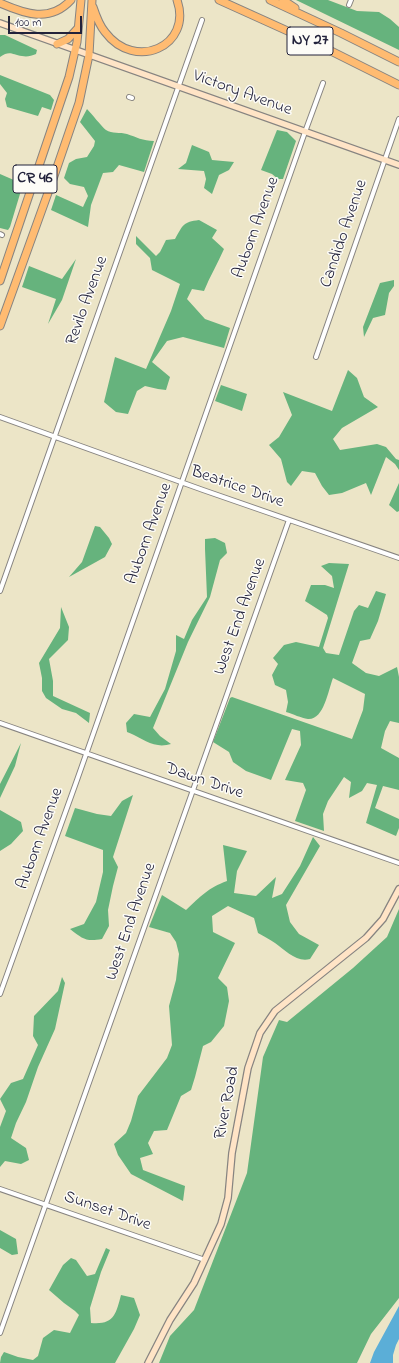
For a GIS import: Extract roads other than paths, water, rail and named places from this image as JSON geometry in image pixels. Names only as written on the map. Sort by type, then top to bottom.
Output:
[{"type":"highway","points":[[0,3],[29,13],[42,15],[60,10],[71,0]]},
{"type":"highway","name":"CR 46","points":[[0,281],[64,96],[75,50],[81,0]]},
{"type":"highway","points":[[92,2],[99,23],[109,36],[122,47],[132,51],[142,52],[153,51],[162,47],[174,34],[180,20],[180,10],[177,0]]},
{"type":"highway","name":"NY 27","points":[[219,0],[323,47],[399,85]]},
{"type":"highway","name":"NY 27","points":[[270,0],[399,62]]},
{"type":"highway","points":[[284,0],[317,22]]},
{"type":"highway","name":"CR 46","points":[[0,326],[73,122],[83,87],[89,55],[92,2]]},
{"type":"highway","points":[[57,44],[70,37],[79,26]]},
{"type":"street","points":[[349,5],[351,0]]},
{"type":"street","name":"Revilo Avenue","points":[[0,591],[202,20]]},
{"type":"street","name":"Victory Avenue","points":[[0,23],[399,165]]},
{"type":"street","name":"Auborn Avenue","points":[[0,994],[182,482],[304,132],[324,83]]},
{"type":"street","name":"Candido Avenue","points":[[316,357],[399,120]]},
{"type":"street","name":"Beatrice Drive","points":[[0,418],[399,558]]},
{"type":"street","name":"West End Avenue","points":[[0,1333],[289,520]]},
{"type":"street","name":"Dawn Drive","points":[[0,723],[399,863]]},
{"type":"street","name":"River Road","points":[[148,1363],[170,1320],[194,1283],[221,1224],[228,1198],[232,1153],[240,1106],[248,1068],[260,1033],[275,1011],[366,938],[383,919],[399,889]]},
{"type":"street","name":"Sunset Drive","points":[[0,1189],[205,1260]]},
{"type":"water","points":[[399,1306],[399,1339],[393,1355],[393,1363],[370,1363],[374,1352]]}]
